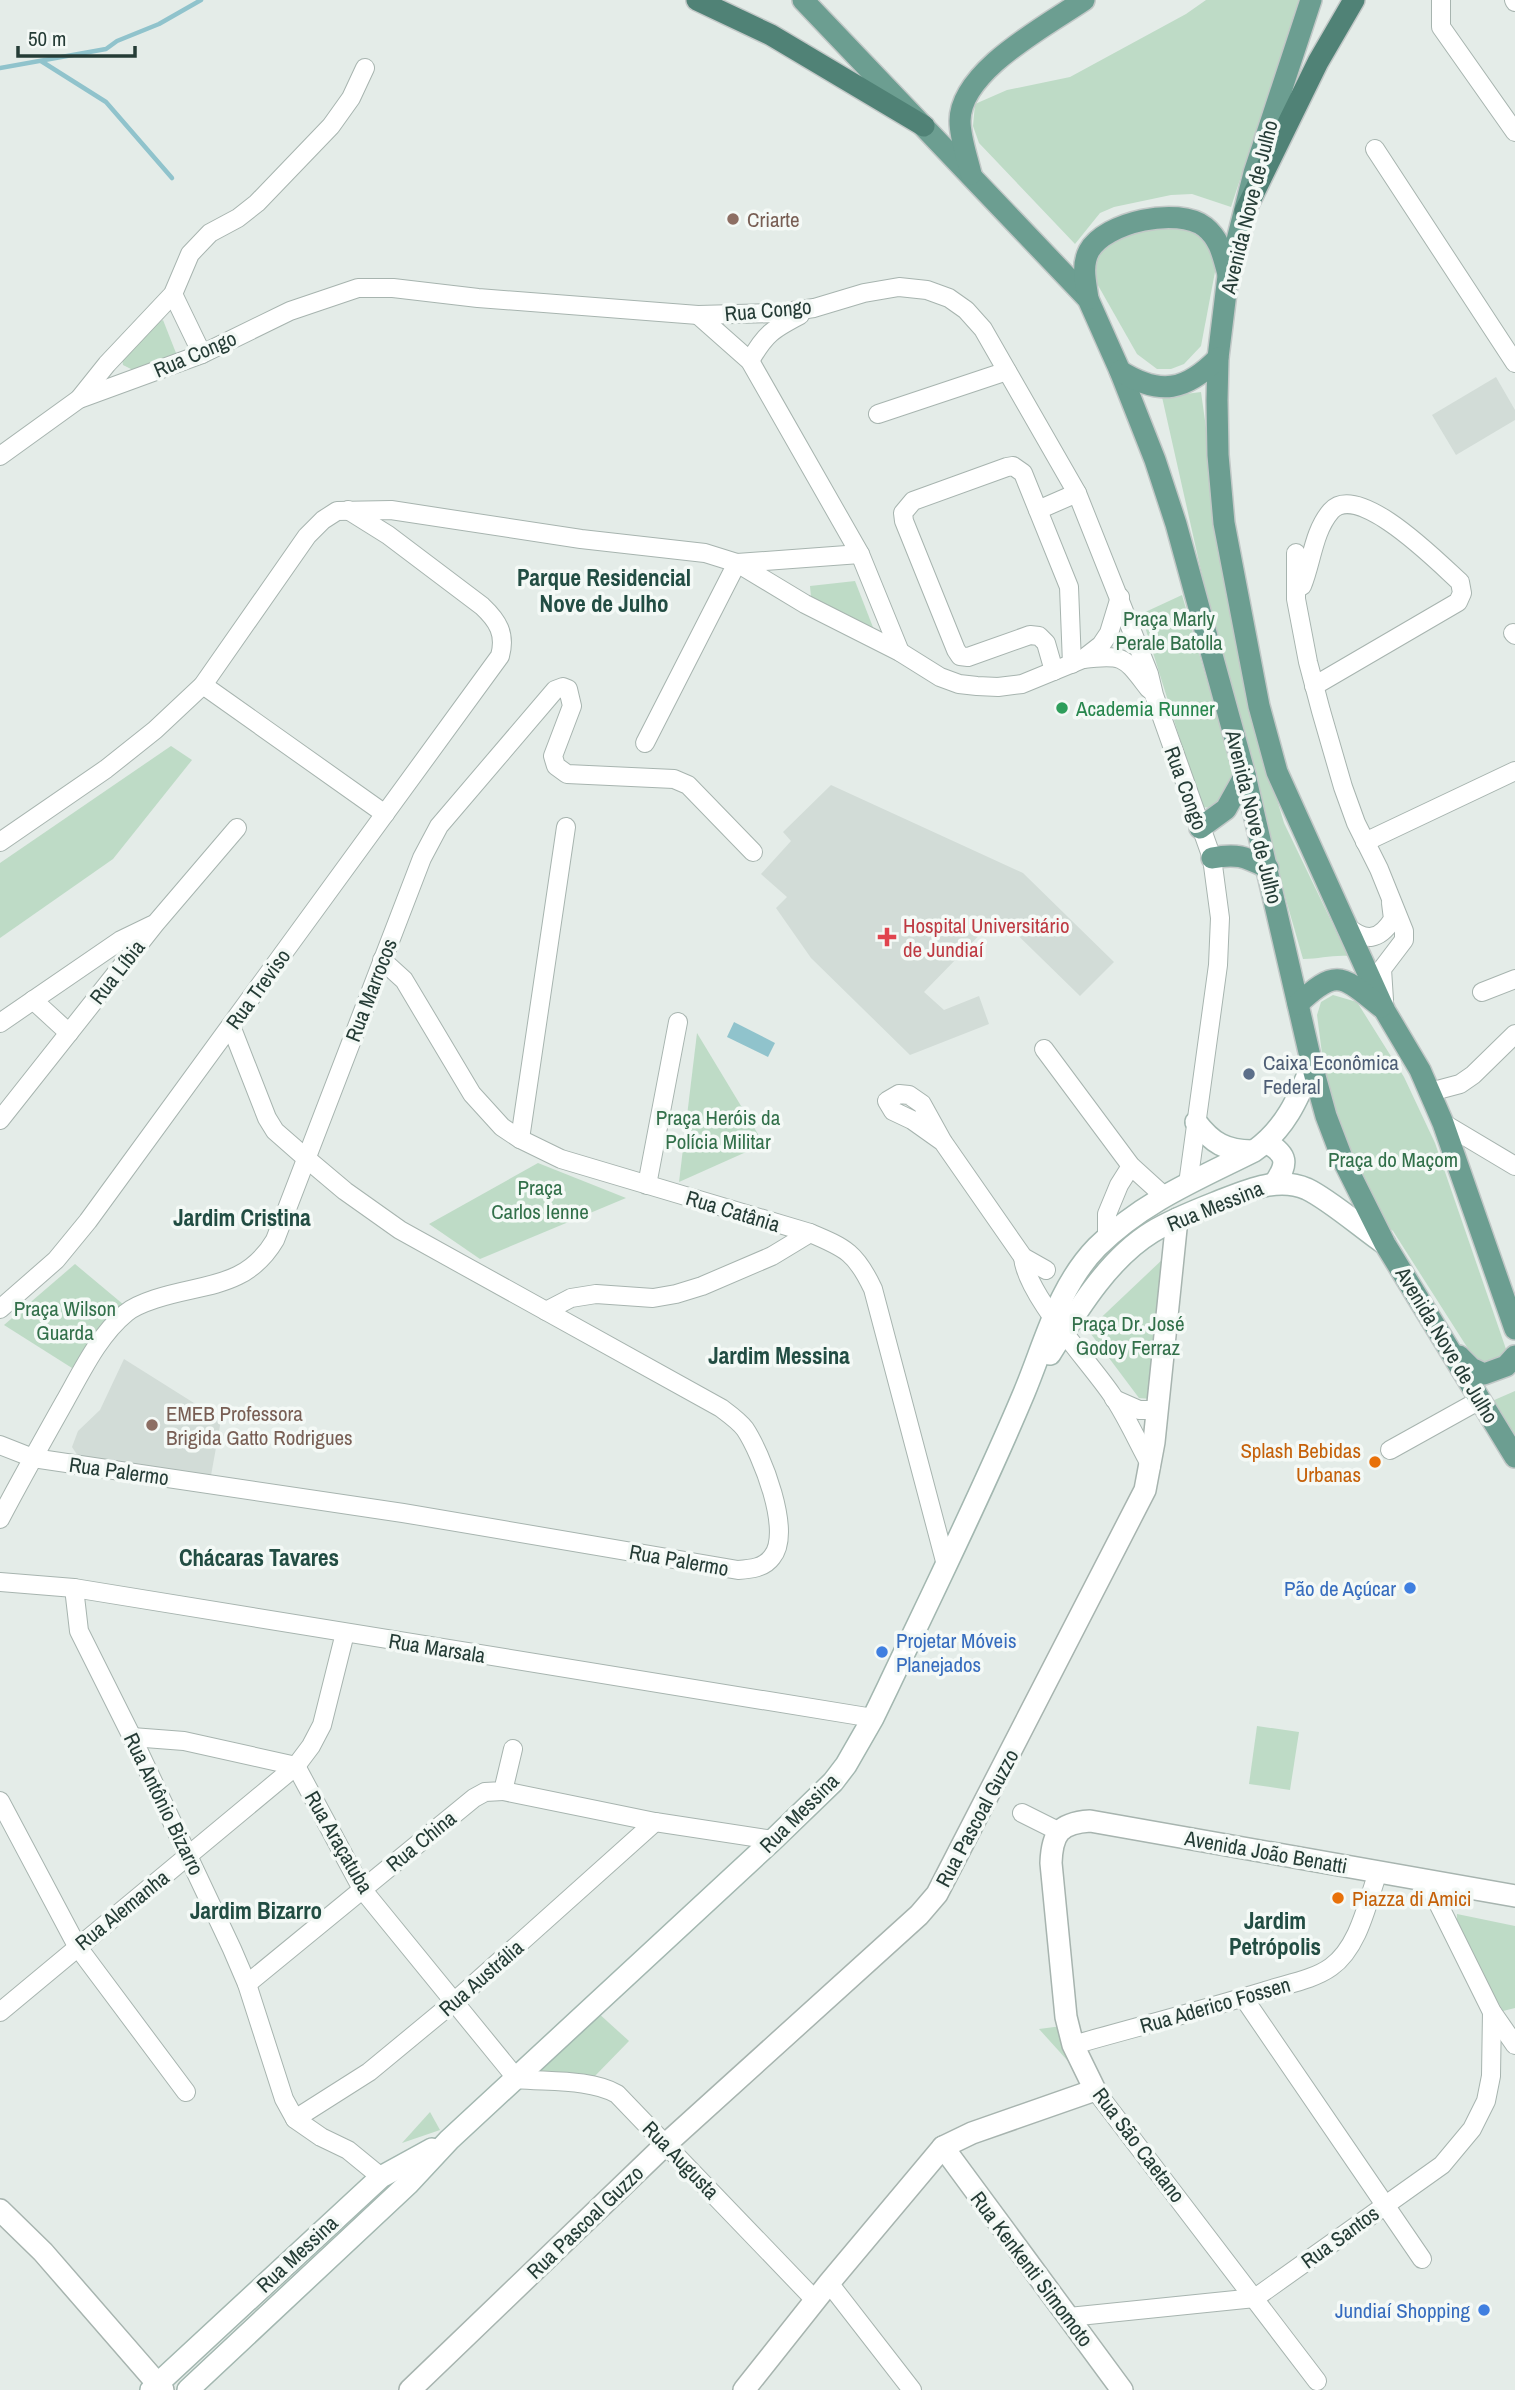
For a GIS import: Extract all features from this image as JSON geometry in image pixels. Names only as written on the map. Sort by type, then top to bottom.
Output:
[{"type":"highway","points":[[697,0],[771,35],[924,126]]},
{"type":"highway","points":[[1244,211],[1318,62],[1354,0]]},
{"type":"main road","name":"Avenida Nove de Julho","points":[[803,0],[1088,299],[1155,460],[1176,524],[1245,775],[1326,1116],[1342,1158],[1385,1244],[1515,1457]]},
{"type":"main road","points":[[971,176],[960,121],[962,103],[969,90],[1000,58],[1084,0]]},
{"type":"main road","name":"Avenida Nove de Julho","points":[[1311,0],[1268,129],[1228,276],[1218,358],[1218,455],[1224,523],[1259,706],[1277,772],[1385,1011],[1430,1092],[1515,1329]]},
{"type":"main road","points":[[1088,299],[1083,266],[1088,251],[1100,237],[1117,228],[1164,217],[1194,221],[1205,227],[1222,250],[1228,276]]},
{"type":"main road","points":[[1120,371],[1139,382],[1156,386],[1180,385],[1193,380],[1218,358]]},
{"type":"main road","points":[[1200,828],[1226,808],[1245,775]]},
{"type":"main road","points":[[1212,858],[1242,856],[1268,868]]},
{"type":"main road","points":[[1298,1004],[1322,982],[1338,979],[1354,985],[1385,1011]]},
{"type":"main road","points":[[1450,1348],[1471,1368],[1484,1374],[1506,1366],[1515,1356]]},
{"type":"street","points":[[1441,0],[1441,27],[1515,132]]},
{"type":"street","points":[[79,400],[107,364],[173,294],[190,254],[209,233],[238,218],[257,203],[331,126],[351,98],[365,68]]},
{"type":"street","points":[[1375,149],[1515,363]]},
{"type":"street","name":"Rua Congo","points":[[0,456],[79,400],[202,354],[290,312],[358,288],[393,288],[478,298],[698,315],[778,313],[814,308],[864,293],[900,287],[927,290],[949,298],[966,310],[983,329],[1077,493],[1149,674],[1212,858],[1220,918],[1218,965],[1188,1184]]},
{"type":"street","points":[[173,294],[202,354]]},
{"type":"street","points":[[750,361],[762,340],[781,325],[814,308]]},
{"type":"street","points":[[698,315],[750,361],[860,554],[900,652]]},
{"type":"street","points":[[878,414],[1007,371]]},
{"type":"street","points":[[1054,671],[1046,643],[1039,636],[1030,635],[968,657],[960,656],[904,521],[903,513],[913,501],[1013,466],[1023,473],[1069,587],[1078,661]]},
{"type":"street","points":[[1038,510],[1077,493]]},
{"type":"street","points":[[1296,599],[1322,525],[1333,509],[1344,503],[1367,508],[1406,533],[1460,582],[1462,593],[1458,602],[1314,686]]},
{"type":"street","name":"Rua Treviso","points":[[0,1308],[64,1250],[500,656],[503,643],[495,618],[388,535],[348,510]]},
{"type":"street","points":[[0,842],[106,769],[155,730],[203,685],[307,536],[337,511],[391,510],[581,539],[705,552],[737,563],[806,604],[900,652],[940,677],[977,687],[1015,686],[1078,661],[1101,645],[1109,633],[1120,597]]},
{"type":"street","points":[[1296,553],[1296,599],[1314,686],[1343,787],[1404,931],[1404,940],[1382,969],[1385,1011]]},
{"type":"street","points":[[737,563],[860,554]]},
{"type":"street","points":[[645,743],[737,563]]},
{"type":"street","points":[[1078,661],[1109,656],[1123,658],[1154,695]]},
{"type":"street","points":[[203,685],[385,814]]},
{"type":"street","name":"Rua Marrocos","points":[[0,1519],[88,1360],[127,1312],[147,1301],[179,1291],[215,1285],[245,1273],[265,1257],[275,1240],[307,1159],[422,858],[439,827],[555,690],[563,687],[568,689],[572,706],[553,756],[556,766],[567,774],[674,779],[688,785],[753,852]]},
{"type":"street","points":[[1365,842],[1515,771]]},
{"type":"street","points":[[520,1139],[566,827]]},
{"type":"street","name":"Rua Líbia","points":[[0,1121],[155,924],[237,828]]},
{"type":"street","points":[[1346,926],[1363,937],[1372,938],[1380,934],[1393,919],[1390,896]]},
{"type":"street","points":[[0,1023],[121,940],[155,924]]},
{"type":"street","name":"Rua Catânia","points":[[382,960],[404,980],[472,1094],[502,1127],[520,1139],[561,1159],[810,1234],[836,1244],[856,1258],[873,1289],[946,1565]]},
{"type":"street","points":[[1482,992],[1515,979]]},
{"type":"street","points":[[33,1000],[69,1033]]},
{"type":"street","points":[[648,1185],[678,1022]]},
{"type":"street","name":"Rua Palermo","points":[[33,1458],[404,1513],[738,1570],[754,1569],[771,1558],[777,1549],[778,1522],[767,1476],[758,1452],[743,1427],[721,1408],[400,1230],[345,1191],[275,1131],[267,1118],[231,1026]]},
{"type":"street","points":[[1430,1092],[1461,1084],[1515,1034]]},
{"type":"street","points":[[1044,1049],[1131,1166],[1164,1196]]},
{"type":"street","name":"Rua Messina","points":[[1059,1325],[1062,1296],[1077,1270],[1107,1238],[1132,1216],[1164,1196],[1260,1147],[1284,1123],[1298,1099],[1312,1065]]},
{"type":"street","points":[[1196,1122],[1214,1142],[1225,1149],[1260,1147],[1280,1151],[1285,1164],[1275,1184]]},
{"type":"street","points":[[1443,1124],[1515,1166]]},
{"type":"street","points":[[943,1142],[1023,1257],[1046,1270],[1077,1270]]},
{"type":"street","points":[[1107,1238],[1107,1214],[1119,1185],[1131,1166]]},
{"type":"street","name":"Rua Messina","points":[[188,2390],[408,2184],[449,2140],[833,1782],[873,1718],[1024,1394],[1059,1325],[1127,1252],[1150,1233],[1177,1219],[1239,1194],[1275,1184],[1306,1189],[1385,1244]]},
{"type":"street","name":"Rua Pascoal Guzzo","points":[[410,2390],[666,2144],[919,1914],[937,1894],[1132,1520],[1145,1490],[1151,1466],[1177,1219]]},
{"type":"street","points":[[546,1311],[571,1298],[596,1294],[653,1297],[676,1294],[702,1286],[772,1256],[810,1234]]},
{"type":"street","points":[[1023,1257],[1024,1268],[1035,1290],[1114,1398],[1151,1466]]},
{"type":"street","points":[[1035,1290],[1046,1270]]},
{"type":"street","points":[[1114,1398],[1139,1410],[1157,1410]]},
{"type":"street","points":[[1390,1450],[1480,1401]]},
{"type":"street","points":[[0,1445],[33,1458]]},
{"type":"street","name":"Rua Marsala","points":[[0,1582],[74,1588],[873,1718]]},
{"type":"street","name":"Rua Antônio Bizarro","points":[[74,1588],[79,1631],[132,1737],[247,1984],[273,2070],[295,2119]]},
{"type":"street","name":"Rua Alemanha","points":[[0,2012],[296,1766],[322,1725],[345,1633]]},
{"type":"street","name":"Rua Araçatuba","points":[[132,1737],[184,1741],[296,1766],[362,1889],[517,2079]]},
{"type":"street","points":[[513,1749],[503,1791],[655,1822],[773,1840]]},
{"type":"street","name":"Rua China","points":[[247,1984],[474,1798],[485,1792],[503,1791]]},
{"type":"street","points":[[0,1801],[77,1946],[186,2092]]},
{"type":"street","points":[[1022,1813],[1058,1831]]},
{"type":"street","name":"Avenida João Benatti","points":[[1058,1831],[1073,1822],[1090,1821],[1515,1896]]},
{"type":"street","name":"Rua Austrália","points":[[295,2119],[369,2073],[455,2001],[655,1822]]},
{"type":"street","name":"Rua São Caetano","points":[[1058,1831],[1052,1846],[1051,1864],[1063,1997],[1073,2045],[1095,2090],[1317,2381]]},
{"type":"street","name":"Rua Aderico Fossen","points":[[1073,2045],[1313,1976],[1331,1967],[1344,1955],[1355,1937],[1378,1872]]},
{"type":"street","points":[[1426,1879],[1492,2012],[1515,2045]]},
{"type":"street","points":[[1243,1997],[1422,2259]]},
{"type":"street","name":"Rua Santos","points":[[1069,2317],[1255,2298],[1442,2165],[1472,2129],[1486,2101],[1491,2076],[1492,2012]]},
{"type":"street","name":"Rua Augusta","points":[[517,2079],[607,2088],[617,2094],[815,2300]]},
{"type":"street","points":[[744,2390],[943,2147],[972,2133],[1095,2090]]},
{"type":"street","points":[[295,2119],[321,2137],[348,2150],[381,2177]]},
{"type":"street","name":"Rua Messina","points":[[157,2388],[381,2177],[449,2140]]},
{"type":"street","name":"Rua Kenkenti Simomoto","points":[[943,2147],[1122,2390]]},
{"type":"street","points":[[0,2210],[43,2252],[157,2388]]},
{"type":"street","points":[[829,2283],[912,2390]]},
{"type":"shaded area","points":[[1496,377],[1515,410],[1515,420],[1456,455],[1432,415]]},
{"type":"shaded area","name":"Hospital Universitário de Jundiaí","points":[[831,785],[1023,873],[1114,962],[1080,996],[998,916],[924,992],[944,1010],[979,996],[989,1024],[910,1055],[811,958],[776,908],[787,897],[761,874],[791,841],[783,832]]},
{"type":"shaded area","name":"EMEB Professora Brigida Gatto Rodrigues","points":[[124,1359],[221,1420],[210,1481],[80,1459],[72,1447],[78,1431],[100,1410]]},
{"type":"green space","points":[[1206,0],[1299,0],[1231,207],[1192,194],[1171,195],[1114,207],[1100,213],[1075,244],[979,143],[973,126],[975,104],[1007,90],[1070,77],[1186,14]]},
{"type":"green space","points":[[1172,223],[1200,230],[1218,256],[1201,346],[1184,364],[1171,369],[1157,369],[1137,354],[1091,273],[1096,260],[1112,242],[1135,231]]},
{"type":"green space","points":[[163,320],[176,353],[168,360],[135,371],[123,365],[122,359],[151,327]]},
{"type":"green space","points":[[1201,392],[1235,635],[1255,726],[1284,823],[1348,956],[1303,959],[1235,722],[1162,397]]},
{"type":"green space","points":[[855,581],[876,635],[811,597],[810,586]]},
{"type":"green space","name":"Praça Marly Perale Batolla","points":[[1182,595],[1234,773],[1224,798],[1212,808],[1201,807],[1141,614]]},
{"type":"green space","points":[[171,746],[192,760],[113,859],[0,938],[0,863]]},
{"type":"green space","name":"Praça do Maçom","points":[[1333,995],[1357,1002],[1404,1077],[1435,1143],[1507,1352],[1504,1361],[1481,1369],[1393,1231],[1371,1215],[1340,1149],[1325,1076],[1317,1015],[1321,1002]]},
{"type":"green space","name":"Praça Heróis da Polícia Militar","points":[[697,1033],[764,1144],[679,1182]]},
{"type":"green space","name":"Praça Carlos Ienne","points":[[538,1163],[626,1198],[480,1259],[429,1224]]},
{"type":"green space","name":"Praça Dr. José Godoy Ferraz","points":[[1164,1258],[1152,1399],[1139,1398],[1088,1330]]},
{"type":"green space","name":"Praça Wilson Guarda","points":[[75,1264],[124,1305],[72,1368],[4,1325]]},
{"type":"green space","points":[[1515,1391],[1515,1436],[1492,1401]]},
{"type":"green space","points":[[1257,1726],[1299,1732],[1290,1790],[1249,1784]]},
{"type":"green space","points":[[1457,1914],[1515,1926],[1515,2008],[1503,2011],[1457,1930]]},
{"type":"green space","points":[[597,2012],[629,2041],[593,2078],[545,2074],[539,2069]]},
{"type":"green space","points":[[1062,2026],[1086,2081],[1039,2029]]},
{"type":"green space","points":[[430,2112],[440,2130],[402,2143]]},
{"type":"water","points":[[734,1022],[775,1043],[768,1057],[727,1037]]},
{"type":"waterway","points":[[0,68],[106,49],[201,0]]},
{"type":"waterway","points":[[41,61],[106,102],[172,178]]},
{"type":"place","name":"Criarte","points":[[733,219]]},
{"type":"place","name":"Academia Runner","points":[[1062,708]]},
{"type":"place","name":"Hospital Universitário de Jundiaí","points":[[887,937]]},
{"type":"place","name":"Caixa Econômica Federal","points":[[1249,1074]]},
{"type":"place","name":"EMEB Professora Brigida Gatto Rodrigues","points":[[152,1425]]},
{"type":"place","name":"Splash Bebidas Urbanas","points":[[1375,1462]]},
{"type":"place","name":"Pão de Açúcar","points":[[1410,1588]]},
{"type":"place","name":"Projetar Móveis Planejados","points":[[882,1652]]},
{"type":"place","name":"Piazza di Amici","points":[[1338,1898]]},
{"type":"place","name":"Jundiaí Shopping","points":[[1484,2310]]},
{"type":"district","name":"Parque Residencial Nove de Julho","points":[[604,590]]},
{"type":"district","name":"Jardim Cristina","points":[[242,1217]]},
{"type":"district","name":"Jardim Messina","points":[[779,1355]]},
{"type":"district","name":"Chácaras Tavares","points":[[259,1557]]},
{"type":"district","name":"Jardim Bizarro","points":[[256,1910]]},
{"type":"district","name":"Jardim Petrópolis","points":[[1275,1933]]}]
